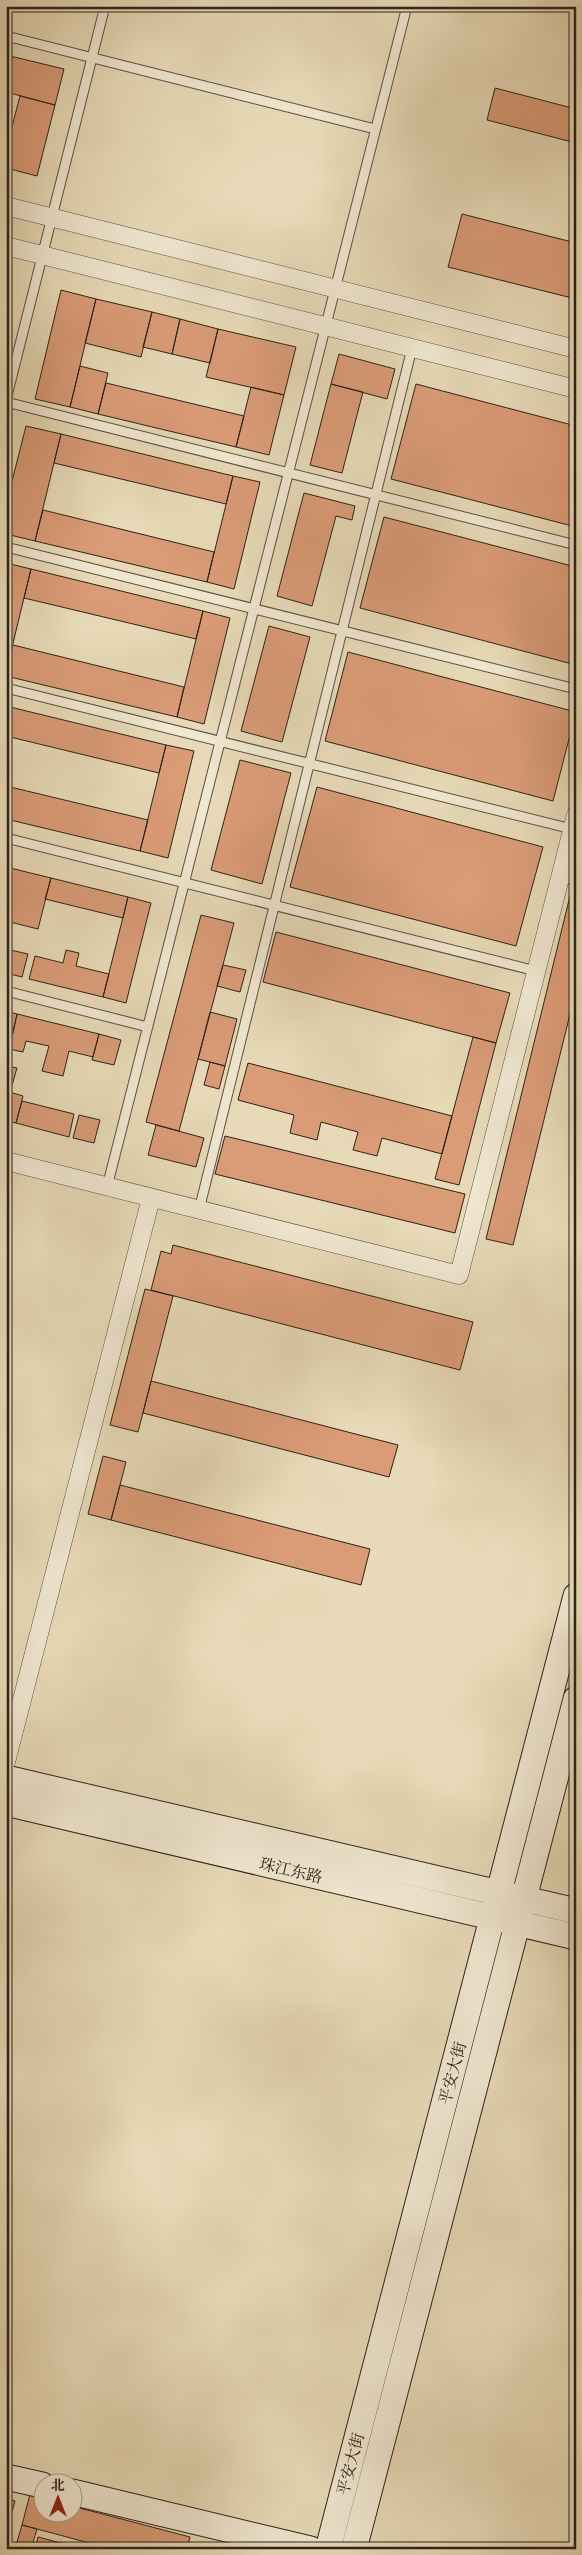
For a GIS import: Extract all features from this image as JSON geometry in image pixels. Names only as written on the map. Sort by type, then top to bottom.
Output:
[{"type":"main road","name":"平安大街","points":[[354,2549],[518,1923],[512,1896],[576,1596]]},
{"type":"main road","name":"平安大街","points":[[328,2549],[493,1917],[512,1896],[576,1699]]},
{"type":"main road","points":[[6,1778],[576,1911]]},
{"type":"main road","name":"珠江东路","points":[[6,1803],[576,1937]]},
{"type":"main road","points":[[6,2477],[32,2483]]},
{"type":"main road","points":[[82,2494],[310,2549]]},
{"type":"street","points":[[6,206],[576,349]]},
{"type":"street","points":[[6,246],[576,389]]},
{"type":"street","points":[[6,1162],[459,1275],[536,971],[568,879],[574,822]]},
{"type":"street","points":[[6,1762],[152,1198]]},
{"type":"lane","points":[[105,6],[6,401],[576,545]]},
{"type":"lane","points":[[107,1187],[407,6]]},
{"type":"lane","points":[[6,36],[375,129]]},
{"type":"lane","points":[[199,1210],[412,348]]},
{"type":"lane","points":[[6,547],[576,689]]},
{"type":"lane","points":[[6,688],[309,763],[574,822]]},
{"type":"lane","points":[[6,838],[536,971]]},
{"type":"lane","points":[[6,991],[148,1027]]},
{"type":"building","points":[[6,55],[64,69],[55,105],[6,92]]},
{"type":"building","points":[[495,88],[576,109],[576,143],[487,120]]},
{"type":"building","points":[[20,96],[55,105],[37,176],[6,168],[6,150]]},
{"type":"building","points":[[6,126],[12,127],[6,150]]},
{"type":"building","points":[[462,214],[576,243],[576,299],[448,267]]},
{"type":"building","points":[[61,290],[96,299],[70,407],[35,399]]},
{"type":"building","points":[[96,299],[152,312],[141,357],[85,343]]},
{"type":"building","points":[[152,312],[180,319],[172,354],[143,347]]},
{"type":"building","points":[[180,319],[218,329],[210,363],[172,354]]},
{"type":"building","points":[[218,329],[296,347],[284,395],[206,377]]},
{"type":"building","points":[[339,354],[395,369],[387,399],[331,384]]},
{"type":"building","points":[[80,366],[108,373],[98,414],[70,407]]},
{"type":"building","points":[[106,383],[244,416],[236,447],[98,414]]},
{"type":"building","points":[[331,384],[363,392],[342,473],[310,465]]},
{"type":"building","points":[[416,384],[576,426],[576,527],[391,479]]},
{"type":"building","points":[[251,387],[284,395],[269,455],[236,447]]},
{"type":"building","points":[[26,426],[61,434],[35,541],[6,534],[6,505]]},
{"type":"building","points":[[61,434],[233,476],[226,504],[54,463]]},
{"type":"building","points":[[233,476],[260,482],[234,589],[207,582]]},
{"type":"building","points":[[304,493],[355,506],[352,520],[336,516],[312,606],[277,596]]},
{"type":"building","points":[[43,510],[214,552],[207,582],[35,541]]},
{"type":"building","points":[[384,517],[576,567],[576,665],[360,608]]},
{"type":"building","points":[[6,563],[31,569],[6,672]]},
{"type":"building","points":[[31,569],[203,611],[196,639],[24,598]]},
{"type":"building","points":[[203,611],[230,618],[204,724],[177,717]]},
{"type":"building","points":[[269,626],[310,637],[282,742],[241,731]]},
{"type":"building","points":[[13,645],[184,687],[177,717],[6,676]]},
{"type":"building","points":[[348,652],[576,712],[553,801],[325,741]]},
{"type":"building","points":[[6,706],[166,745],[159,773],[6,736]]},
{"type":"building","points":[[166,745],[194,751],[168,858],[140,851]]},
{"type":"building","points":[[240,760],[291,773],[262,884],[211,870]]},
{"type":"building","points":[[6,786],[148,820],[140,851],[6,819]]},
{"type":"building","points":[[317,787],[543,847],[516,946],[290,887]]},
{"type":"building","points":[[6,867],[51,878],[38,929],[6,921]]},
{"type":"building","points":[[51,878],[128,897],[123,918],[45,899]]},
{"type":"building","points":[[570,896],[576,897],[576,990],[513,1245],[486,1239]]},
{"type":"building","points":[[128,897],[151,903],[126,1003],[103,997]]},
{"type":"building","points":[[201,915],[234,923],[179,1131],[146,1122]]},
{"type":"building","points":[[276,932],[510,993],[496,1043],[263,982]]},
{"type":"building","points":[[6,949],[28,954],[22,977],[6,973]]},
{"type":"building","points":[[66,950],[79,953],[76,966],[109,974],[103,997],[29,979],[35,956],[63,963]]},
{"type":"building","points":[[223,965],[246,970],[240,992],[217,986]]},
{"type":"building","points":[[6,1011],[17,1014],[13,1033],[6,1031]]},
{"type":"building","points":[[210,1012],[237,1019],[225,1066],[198,1059]]},
{"type":"building","points":[[17,1014],[99,1034],[93,1057],[69,1051],[63,1076],[42,1071],[49,1046],[26,1041],[23,1052],[9,1049]]},
{"type":"building","points":[[99,1034],[121,1040],[114,1065],[92,1060]]},
{"type":"building","points":[[473,1037],[496,1043],[459,1185],[435,1179]]},
{"type":"building","points":[[210,1062],[225,1066],[219,1089],[204,1085]]},
{"type":"building","points":[[248,1063],[452,1116],[442,1154],[382,1138],[377,1156],[353,1150],[358,1132],[321,1122],[317,1140],[290,1133],[294,1115],[238,1100]]},
{"type":"building","points":[[6,1066],[17,1068],[10,1092],[6,1091]]},
{"type":"building","points":[[6,1091],[23,1096],[16,1123],[6,1121]]},
{"type":"building","points":[[22,1101],[74,1114],[69,1137],[16,1123]]},
{"type":"building","points":[[79,1115],[100,1120],[94,1143],[73,1138]]},
{"type":"building","points":[[156,1125],[204,1138],[196,1167],[148,1155]]},
{"type":"building","points":[[225,1136],[465,1194],[455,1233],[215,1174]]},
{"type":"building","points":[[173,1245],[473,1322],[460,1370],[151,1290],[161,1251],[171,1254]]},
{"type":"building","points":[[145,1289],[173,1296],[138,1432],[110,1425]]},
{"type":"building","points":[[151,1381],[398,1445],[389,1477],[143,1413]]},
{"type":"building","points":[[103,1456],[126,1462],[111,1520],[88,1514]]},
{"type":"building","points":[[120,1485],[370,1549],[361,1585],[111,1520]]},
{"type":"building","points":[[30,2494],[32,2495],[32,2522],[82,2522],[82,2509],[190,2537],[187,2549],[112,2549],[22,2525]]},
{"type":"building","points":[[6,2498],[15,2501],[8,2527],[6,2526]]},
{"type":"building","points":[[22,2525],[37,2529],[31,2549],[15,2549]]},
{"type":"building","points":[[38,2537],[76,2547],[76,2549],[35,2549]]}]
